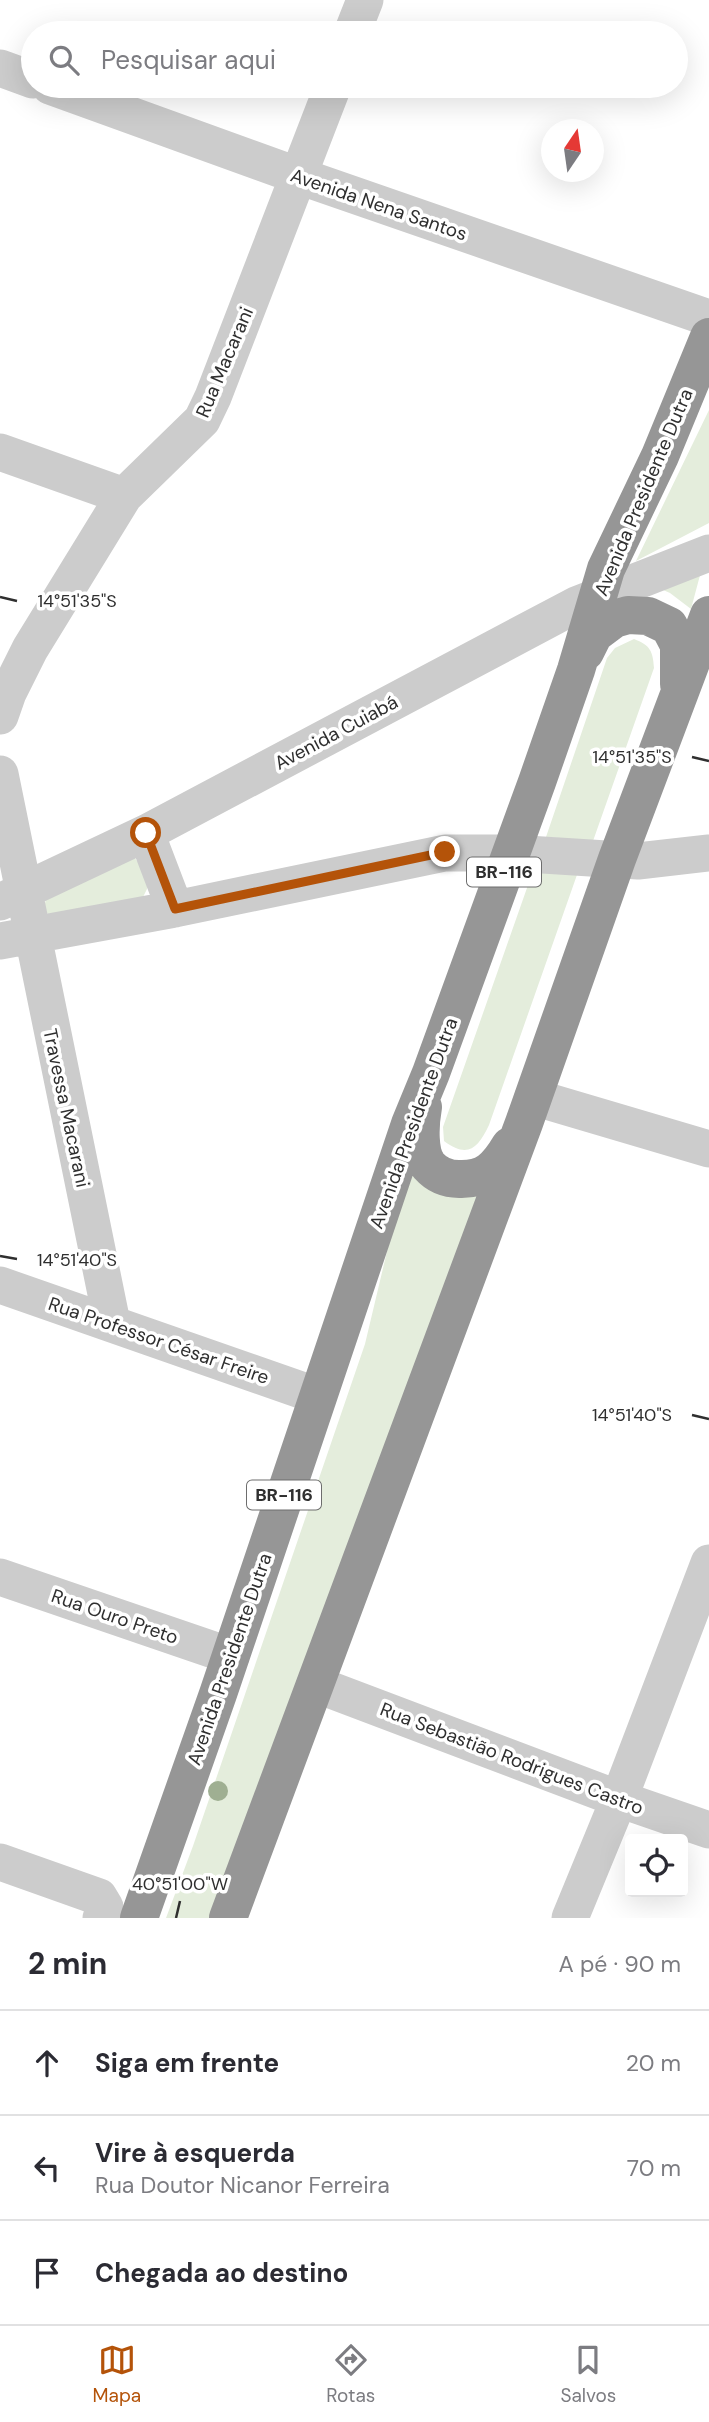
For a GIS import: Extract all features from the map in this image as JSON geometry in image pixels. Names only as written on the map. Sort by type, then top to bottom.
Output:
[{"type":"highway","name":"Avenida Presidente Dutra","points":[[115,1914],[230,1656],[410,1124],[432,1073],[576,670],[606,569],[660,456],[709,337]]},
{"type":"highway","points":[[576,670],[594,634],[614,619],[628,615],[648,616],[669,626],[679,645],[677,703]]},
{"type":"highway","points":[[228,1918],[709,615]]},
{"type":"highway","points":[[432,1073],[422,1116],[422,1144],[429,1166],[447,1179],[474,1180],[489,1173],[501,1160],[528,1110]]},
{"type":"street","points":[[357,21],[365,0]]},
{"type":"street","points":[[0,68],[21,76]]},
{"type":"street","name":"Avenida Nena Santos","points":[[83,98],[709,318]]},
{"type":"street","name":"Rua Macarani","points":[[0,713],[30,649],[124,496],[201,420],[213,397],[328,98]]},
{"type":"street","points":[[0,452],[124,496]]},
{"type":"street","name":"Avenida Cuiabá","points":[[11,897],[146,833],[552,617],[597,596],[709,553]]},
{"type":"street","points":[[0,774],[11,897]]},
{"type":"street","points":[[146,833],[175,909]]},
{"type":"street","points":[[16,939],[175,909],[445,852],[639,861],[709,853]]},
{"type":"street","name":"Travessa Macarani","points":[[11,897],[16,939],[112,1323]]},
{"type":"street","points":[[528,1110],[709,1149]]},
{"type":"street","name":"Rua Professor César Freire","points":[[0,1285],[318,1396]]},
{"type":"street","points":[[570,1918],[619,1799],[709,1563]]},
{"type":"street","name":"Rua Ouro Preto","points":[[0,1577],[230,1656]]},
{"type":"street","name":"Rua Sebastião Rodrigues Castro","points":[[315,1684],[619,1799],[709,1830]]},
{"type":"street","points":[[0,1862],[99,1897],[115,1914]]},
{"type":"green space","points":[[709,410],[709,523],[636,561]]},
{"type":"green space","points":[[703,564],[691,609],[670,593],[654,586]]},
{"type":"green space","points":[[634,639],[650,649],[654,668],[593,841],[546,837],[607,658],[615,648]]},
{"type":"green space","points":[[134,857],[148,875],[147,889],[140,903],[48,914],[44,909],[46,898]]},
{"type":"green space","points":[[534,868],[578,872],[489,1125],[476,1145],[466,1150],[460,1149],[444,1141],[443,1127]]},
{"type":"green space","points":[[408,1163],[484,1195],[211,1918],[166,1918],[365,1344]]},
{"type":"route","points":[[146,833],[175,909],[445,852]]}]
